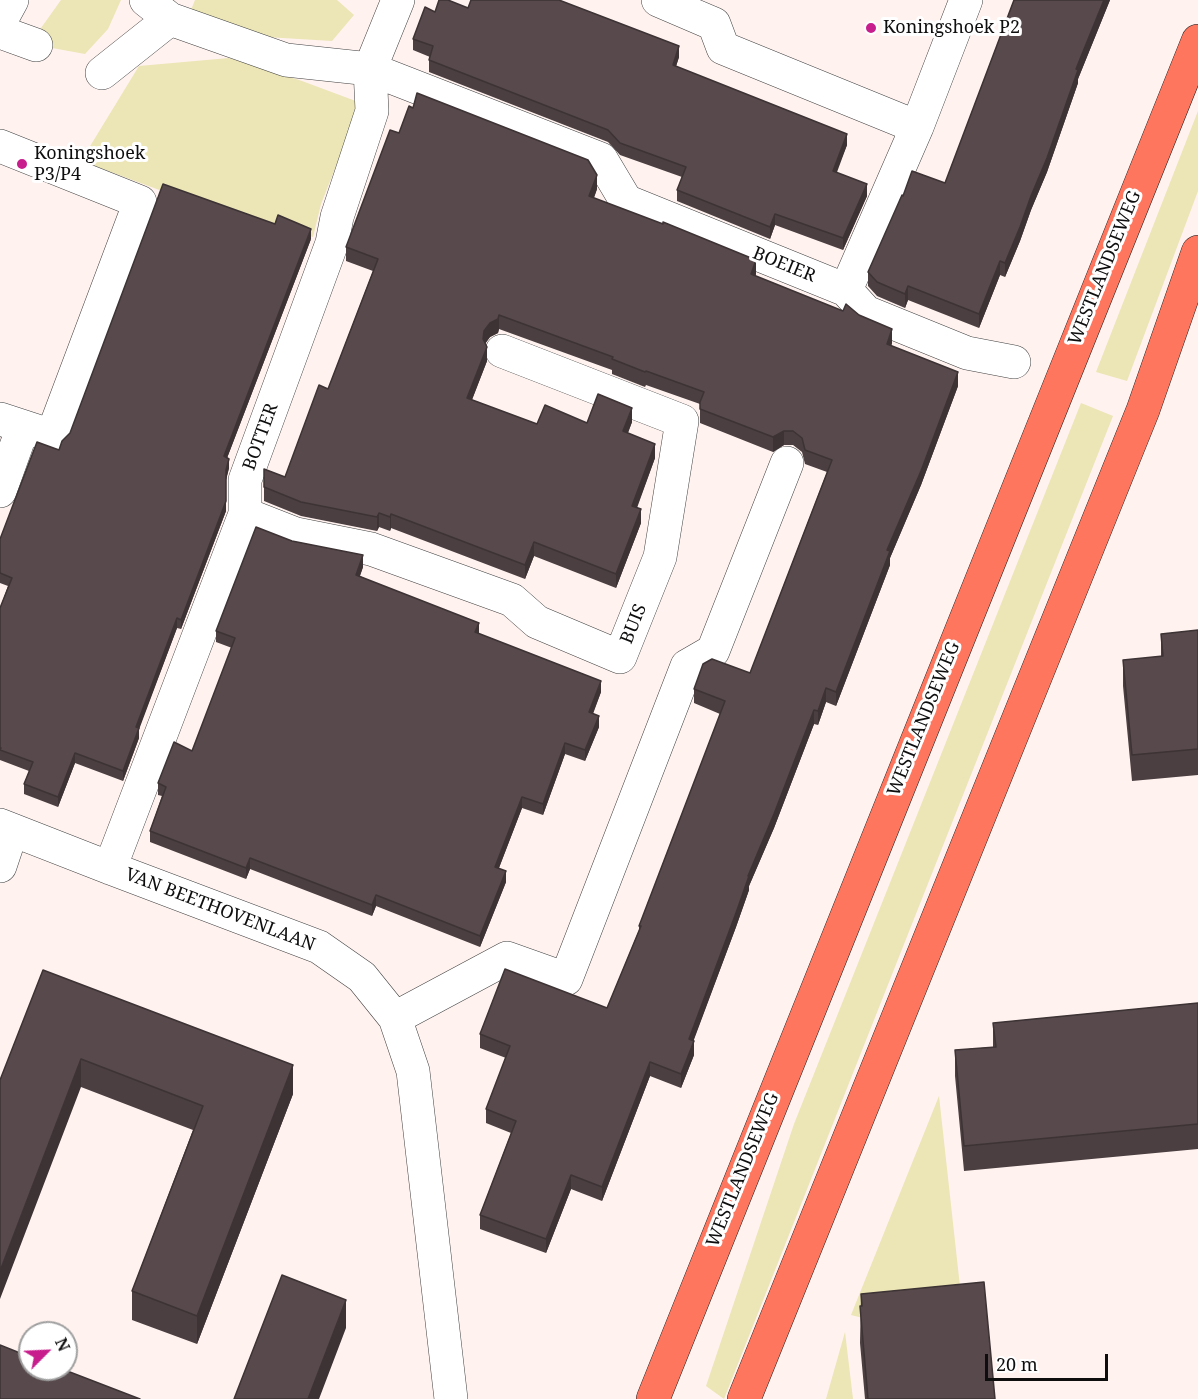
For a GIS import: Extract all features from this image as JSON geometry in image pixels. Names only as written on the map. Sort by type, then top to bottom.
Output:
[{"type":"main road","name":"WESTLANDSEWEG","points":[[653,1399],[1070,353],[1198,41]]},
{"type":"main road","points":[[744,1399],[1143,410],[1198,252]]},
{"type":"street","points":[[0,22],[12,0]]},
{"type":"street","points":[[370,69],[398,0]]},
{"type":"street","points":[[658,0],[714,24],[723,48],[917,127]]},
{"type":"street","points":[[966,0],[917,127],[846,290],[866,312],[967,353],[1014,362]]},
{"type":"street","points":[[102,73],[158,9]]},
{"type":"street","name":"BOEIER","points":[[158,9],[286,60],[370,69],[601,159],[626,201],[846,290]]},
{"type":"street","points":[[0,32],[36,45]]},
{"type":"street","name":"BOTTER","points":[[110,868],[245,514],[245,480],[332,243],[337,217],[372,111],[370,69]]},
{"type":"street","points":[[0,146],[140,202],[52,436],[11,423],[0,491]]},
{"type":"street","name":"BUIS","points":[[245,514],[296,534],[371,549],[512,600],[537,622],[620,657],[660,556],[682,421],[501,351]]},
{"type":"street","points":[[395,1018],[507,958],[566,979],[687,666],[713,651],[787,463]]},
{"type":"street","points":[[0,866],[6,827]]},
{"type":"street","name":"VAN BEETHOVENLAAN","points":[[6,827],[319,947],[362,978],[395,1018],[413,1071],[451,1399]]},
{"type":"shaded area","points":[[61,0],[121,0],[108,29],[85,54],[36,45],[36,35]]},
{"type":"shaded area","points":[[195,0],[337,0],[354,15],[332,41],[266,37],[189,15]]},
{"type":"shaded area","points":[[229,58],[361,103],[321,204],[313,237],[276,224],[273,232],[81,161],[139,66]]},
{"type":"shaded area","points":[[1198,111],[1198,191],[1127,381],[1096,372]]},
{"type":"shaded area","points":[[1081,403],[1113,416],[724,1399],[706,1386],[794,1124]]},
{"type":"shaded area","points":[[939,1096],[962,1305],[867,1319],[851,1315]]},
{"type":"shaded area","points":[[845,1332],[853,1399],[826,1399]]},
{"type":"building","points":[[439,0],[448,0],[468,8],[471,0],[559,0],[679,46],[673,65],[847,134],[833,171],[867,184],[843,238],[775,214],[770,227],[677,190],[686,167],[620,143],[608,130],[429,60],[433,46],[413,39],[425,7],[435,12]]},
{"type":"building","points":[[1014,0],[1104,0],[1076,69],[1078,70],[1047,158],[1020,227],[1005,263],[1000,261],[979,314],[908,286],[905,294],[877,282],[868,272],[912,171],[945,183]]},
{"type":"building","points":[[417,93],[588,160],[597,175],[589,196],[663,224],[663,222],[756,260],[751,274],[843,311],[846,304],[859,315],[892,329],[887,344],[958,372],[921,471],[887,550],[890,551],[836,692],[826,688],[818,711],[814,710],[748,876],[689,1039],[694,1041],[681,1074],[650,1062],[602,1187],[571,1175],[546,1239],[480,1215],[516,1121],[486,1109],[510,1046],[480,1034],[505,969],[607,1008],[641,926],[639,926],[725,701],[694,689],[703,664],[712,659],[750,673],[832,460],[805,450],[802,438],[793,431],[784,431],[773,437],[700,409],[704,392],[645,372],[612,359],[613,357],[499,315],[498,319],[490,323],[484,331],[483,339],[487,347],[467,398],[537,424],[545,405],[587,423],[598,394],[632,408],[623,431],[655,444],[632,506],[641,509],[616,574],[534,542],[525,565],[391,514],[390,517],[379,513],[377,517],[301,502],[264,487],[264,469],[285,477],[319,385],[328,389],[378,259],[346,247],[390,130],[399,133],[409,106],[413,108]]},
{"type":"building","points":[[163,184],[275,224],[278,215],[311,229],[224,456],[229,459],[226,470],[226,501],[181,620],[177,618],[136,727],[139,728],[123,771],[75,753],[58,797],[24,784],[33,762],[0,750],[0,608],[12,578],[0,573],[0,539],[37,442],[59,450],[62,441],[70,433]]},
{"type":"building","points":[[256,527],[292,541],[363,555],[356,575],[479,623],[475,632],[601,681],[589,712],[599,716],[585,750],[565,743],[543,804],[522,797],[495,867],[506,871],[480,936],[376,895],[372,905],[250,858],[246,868],[150,831],[166,787],[158,783],[174,742],[192,751],[235,638],[216,631]]},
{"type":"building","points":[[1198,630],[1198,749],[1132,755],[1123,660],[1163,656],[1161,634]]},
{"type":"building","points":[[43,970],[293,1065],[197,1316],[132,1291],[203,1106],[81,1059],[0,1271],[0,1080]]},
{"type":"building","points":[[1198,1003],[1198,1124],[964,1146],[955,1050],[996,1047],[993,1023]]},
{"type":"building","points":[[282,1275],[346,1300],[308,1399],[234,1399]]},
{"type":"building","points":[[984,1282],[995,1399],[868,1399],[861,1294]]},
{"type":"building","points":[[0,1345],[18,1352],[18,1381],[78,1381],[78,1375],[140,1399],[0,1399]]},
{"type":"place","name":"Koningshoek P2","points":[[871,28]]},
{"type":"place","name":"Koningshoek P3/P4","points":[[22,164]]}]
